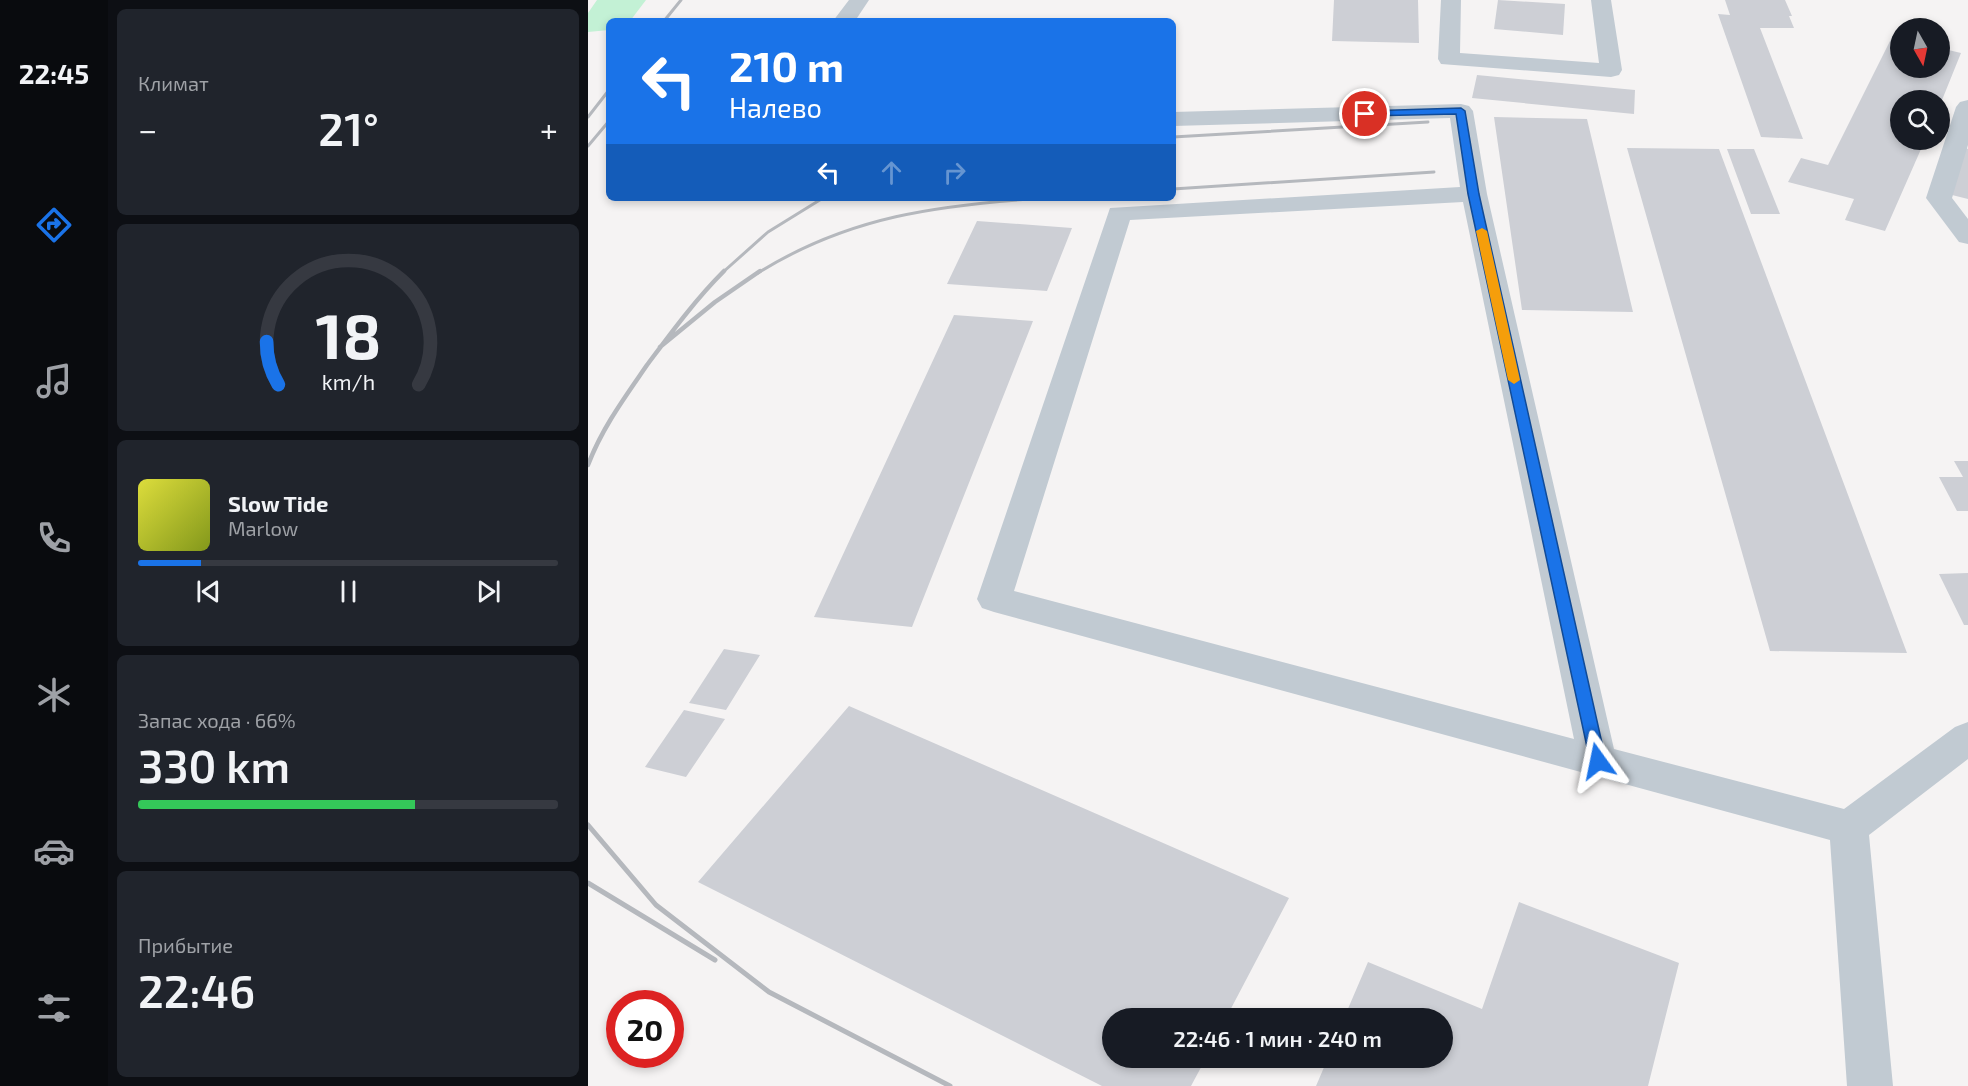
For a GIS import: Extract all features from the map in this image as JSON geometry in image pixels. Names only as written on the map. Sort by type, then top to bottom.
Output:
[{"type":"lane","points":[[846,18],[859,0]]},
{"type":"lane","points":[[1451,0],[1449,59],[1611,70],[1601,0]]},
{"type":"lane","points":[[1968,107],[1938,198],[1968,236]]},
{"type":"lane","points":[[1176,119],[1461,111],[1474,194],[1598,761]]},
{"type":"lane","points":[[1474,194],[1119,213],[994,599],[1849,828]]},
{"type":"lane","points":[[1849,828],[1968,738]]},
{"type":"lane","points":[[1849,828],[1870,1086]]},
{"type":"green space","points":[[597,0],[646,0],[632,18],[606,18],[606,30],[588,32],[588,13]]},
{"type":"building","points":[[1334,0],[1418,0],[1419,43],[1332,41]]},
{"type":"building","points":[[1498,0],[1565,4],[1563,35],[1494,29]]},
{"type":"building","points":[[1725,0],[1785,0],[1794,28],[1760,28],[1803,139],[1761,137],[1718,14],[1730,15]]},
{"type":"building","points":[[1890,41],[1890,78],[1950,78],[1950,50],[1961,53],[1946,90],[1890,90],[1890,150],[1921,150],[1885,231],[1845,220],[1854,199],[1788,182],[1801,158],[1828,165]]},
{"type":"building","points":[[1477,75],[1635,90],[1634,114],[1472,98]]},
{"type":"building","points":[[1494,117],[1587,119],[1633,312],[1522,310]]},
{"type":"building","points":[[1627,148],[1719,149],[1907,653],[1770,651]]},
{"type":"building","points":[[1966,148],[1968,149],[1968,199],[1948,194]]},
{"type":"building","points":[[1727,149],[1754,149],[1780,214],[1751,214]]},
{"type":"building","points":[[977,221],[1072,228],[1047,291],[947,284]]},
{"type":"building","points":[[954,315],[1033,321],[912,627],[814,617]]},
{"type":"building","points":[[1954,461],[1968,461],[1968,511],[1957,511],[1939,477],[1963,477]]},
{"type":"building","points":[[1968,573],[1968,625],[1964,625],[1939,574]]},
{"type":"building","points":[[724,649],[760,655],[726,710],[689,703]]},
{"type":"building","points":[[849,706],[1289,898],[1231,1008],[1102,1008],[1102,1068],[1201,1068],[1191,1086],[1102,1086],[698,882]]},
{"type":"building","points":[[684,710],[725,719],[686,777],[645,767]]},
{"type":"building","points":[[1519,902],[1679,963],[1648,1086],[1316,1086],[1324,1068],[1453,1068],[1453,1008],[1348,1008],[1368,962],[1482,1009]]},
{"type":"railway","points":[[666,18],[681,0]]},
{"type":"railway","points":[[588,117],[606,94]]},
{"type":"railway","points":[[1176,137],[1428,122]]},
{"type":"railway","points":[[588,146],[606,125]]},
{"type":"railway","points":[[1176,189],[1434,172]]},
{"type":"railway","points":[[722,273],[768,232],[818,201]]},
{"type":"railway","points":[[758,273],[826,238],[861,226],[931,210],[1005,201]]},
{"type":"railway","points":[[661,346],[715,302],[760,271]]},
{"type":"railway","points":[[661,346],[693,305],[722,273]]},
{"type":"railway","points":[[588,465],[622,401],[661,346]]},
{"type":"railway","points":[[588,825],[656,905],[769,992],[950,1086]]},
{"type":"railway","points":[[588,883],[715,960]]},
{"type":"slow traffic","points":[[1482,231],[1514,380]]},
{"type":"route","points":[[1365,114],[1461,111],[1474,194],[1598,761]]}]
